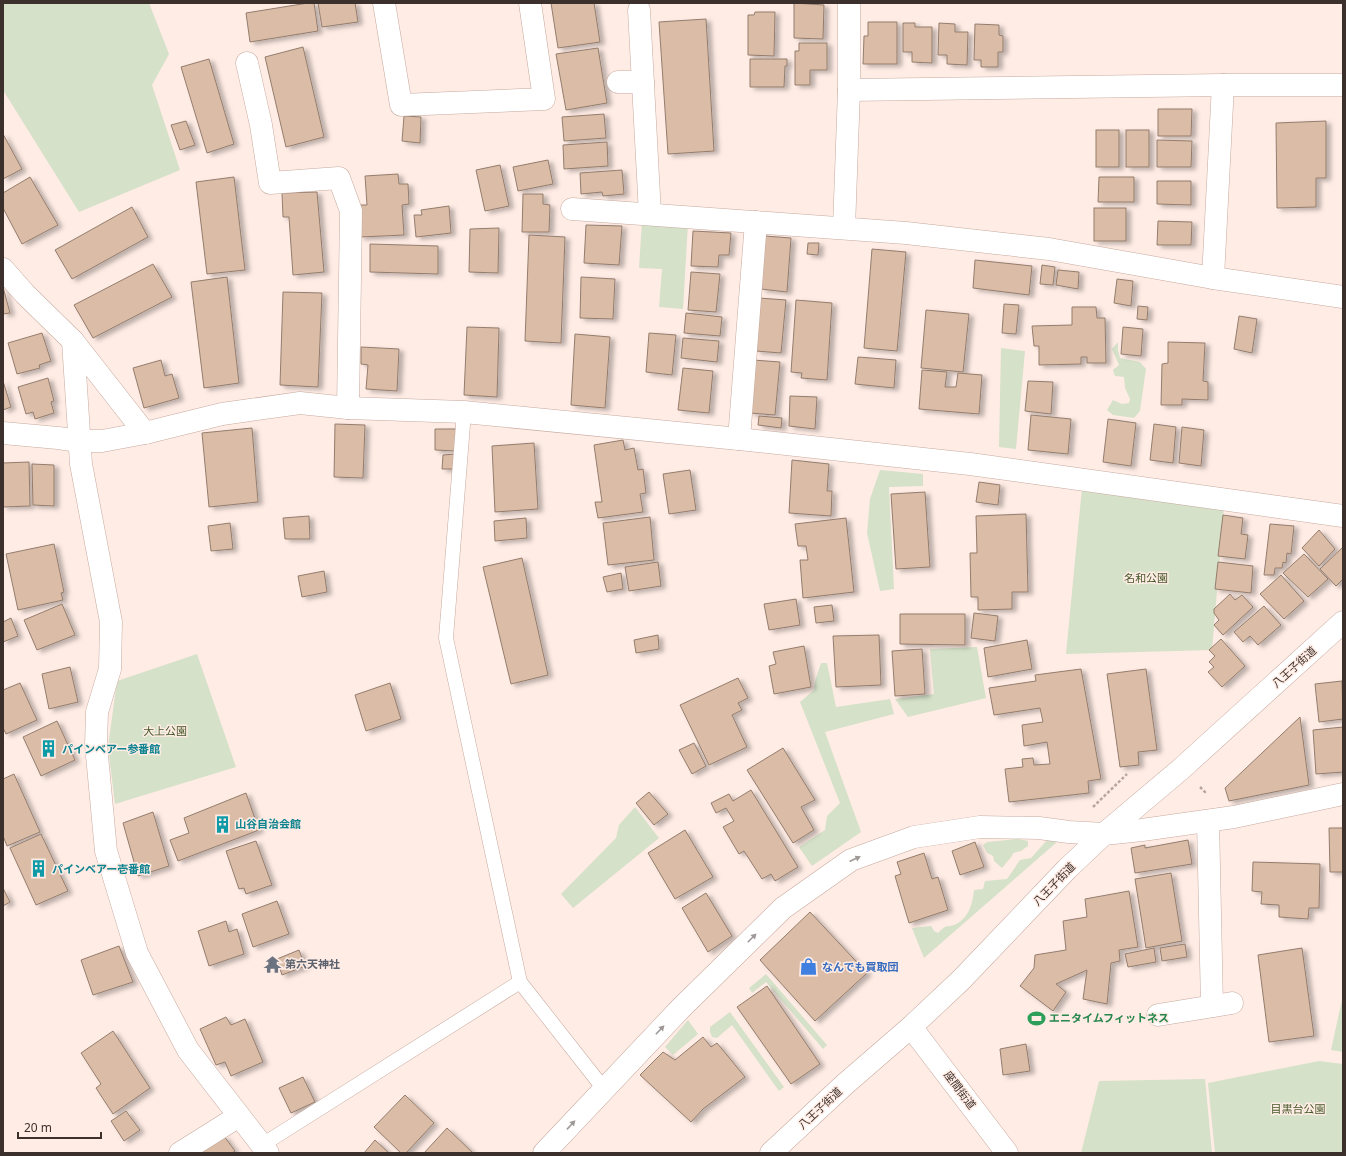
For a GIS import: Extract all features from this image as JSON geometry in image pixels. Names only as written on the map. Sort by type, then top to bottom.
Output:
[{"type":"street","points":[[384,3],[401,105],[544,98],[530,3]]},
{"type":"street","points":[[844,228],[849,90],[849,3]]},
{"type":"street","points":[[639,10],[650,214]]},
{"type":"street","points":[[247,63],[261,125],[270,183],[339,178],[351,211],[348,408]]},
{"type":"street","points":[[618,82],[643,82]]},
{"type":"street","points":[[849,90],[1223,85],[1343,85]]},
{"type":"street","points":[[1213,278],[1223,85]]},
{"type":"street","points":[[572,209],[906,233],[1049,249],[1213,278],[1343,297]]},
{"type":"street","points":[[739,439],[756,222]]},
{"type":"street","points":[[3,268],[25,294],[73,341],[145,433]]},
{"type":"street","points":[[73,341],[81,464],[111,622],[110,668],[97,712],[96,746],[106,851],[137,953],[188,1050],[265,1149]]},
{"type":"street","points":[[3,434],[79,441],[102,441],[145,433],[222,414],[300,403],[348,408],[464,412],[739,439],[970,464],[1343,516]]},
{"type":"street","name":"八王子街道","points":[[771,1153],[961,980],[1067,869],[1104,834],[1181,769],[1343,622]]},
{"type":"street","points":[[544,1153],[682,1008],[783,908],[851,860],[914,837],[980,827],[1039,828],[1069,832],[1104,834],[1234,817],[1343,794]]},
{"type":"street","points":[[1158,1015],[1222,1004],[1208,821]]},
{"type":"street","name":"座間街道","points":[[911,1027],[1007,1153]]},
{"type":"street","points":[[180,1153],[239,1116]]},
{"type":"lane","points":[[464,412],[446,638],[520,982],[604,1089]]},
{"type":"lane","points":[[265,1149],[520,982]]},
{"type":"path","points":[[1087,812],[1127,774]]},
{"type":"green space","points":[[3,3],[149,3],[169,54],[152,85],[180,170],[79,212],[3,90]]},
{"type":"green space","points":[[642,221],[688,224],[683,309],[659,307],[662,269],[639,268]]},
{"type":"green space","points":[[1118,342],[1120,358],[1140,362],[1146,369],[1140,411],[1134,418],[1113,415],[1107,410],[1113,400],[1122,404],[1129,403],[1130,399],[1125,388],[1124,377],[1115,376],[1113,370],[1119,365],[1112,349]]},
{"type":"green space","points":[[1001,348],[1025,351],[1016,449],[999,447]]},
{"type":"green space","points":[[880,470],[923,474],[923,486],[889,487],[894,589],[880,591],[867,533],[870,499]]},
{"type":"green space","name":"名和公園","points":[[1082,488],[1224,509],[1212,650],[1066,654]]},
{"type":"green space","points":[[977,647],[986,698],[908,717],[895,699],[934,694],[930,649]]},
{"type":"green space","name":"大上公園","points":[[197,654],[236,767],[115,804],[108,747],[117,681]]},
{"type":"green space","points":[[821,663],[827,663],[836,707],[890,699],[894,714],[825,732],[861,832],[812,866],[799,847],[825,830],[827,816],[840,803],[800,702],[814,690],[815,681]]},
{"type":"green space","points":[[635,807],[659,838],[573,908],[561,894],[616,838],[619,825]]},
{"type":"green space","points":[[1018,839],[1028,841],[1028,846],[1021,851],[1013,853],[1002,868],[994,861],[993,856],[987,853],[983,845],[987,842]]},
{"type":"green space","points":[[1048,839],[1057,842],[924,958],[912,928],[931,926],[934,931],[938,933],[944,927],[959,923],[969,910],[974,890],[983,889],[985,881],[1007,879],[1020,860],[1031,858]]},
{"type":"green space","points":[[766,974],[827,1045],[823,1049],[766,982],[752,993],[749,988]]},
{"type":"green space","points":[[1343,995],[1343,1052],[1331,1050]]},
{"type":"green space","points":[[730,1012],[784,1087],[779,1091],[732,1025],[717,1038],[712,1037],[710,1027]]},
{"type":"green space","points":[[688,1020],[698,1034],[673,1055],[665,1047]]},
{"type":"green space","name":"目黒台公園","points":[[1319,1061],[1343,1064],[1343,1153],[1215,1153],[1208,1083]]},
{"type":"green space","points":[[1205,1079],[1212,1153],[1081,1153],[1099,1081]]},
{"type":"building","points":[[314,3],[318,31],[250,42],[246,13]]},
{"type":"building","points":[[318,3],[355,3],[358,22],[322,27]]},
{"type":"building","points":[[551,3],[594,3],[600,42],[558,48]]},
{"type":"building","points":[[794,3],[824,5],[823,39],[794,38]]},
{"type":"building","points":[[755,12],[775,12],[774,56],[748,55],[748,15],[754,15]]},
{"type":"building","points":[[706,19],[714,151],[668,154],[659,22]]},
{"type":"building","points":[[868,22],[897,22],[897,64],[863,64],[864,36],[868,36]]},
{"type":"building","points":[[903,23],[915,23],[915,27],[932,27],[932,63],[912,62],[912,52],[903,52]]},
{"type":"building","points":[[939,23],[955,24],[955,32],[968,32],[967,65],[947,64],[947,55],[938,55]]},
{"type":"building","points":[[975,24],[999,25],[999,35],[1003,36],[1003,52],[998,52],[998,67],[981,67],[981,60],[974,60]]},
{"type":"building","points":[[799,43],[827,43],[827,70],[810,70],[810,85],[795,85],[795,51],[799,51]]},
{"type":"building","points":[[303,47],[324,137],[286,147],[265,57]]},
{"type":"building","points":[[598,48],[607,103],[566,110],[556,54]]},
{"type":"building","points":[[209,59],[234,144],[207,153],[181,67]]},
{"type":"building","points":[[750,59],[787,59],[787,66],[785,66],[784,87],[750,87]]},
{"type":"building","points":[[1158,109],[1192,109],[1191,136],[1158,136]]},
{"type":"building","points":[[604,114],[606,138],[564,141],[562,117]]},
{"type":"building","points":[[404,116],[421,117],[420,143],[402,141]]},
{"type":"building","points":[[186,121],[195,145],[180,150],[171,125]]},
{"type":"building","points":[[1326,121],[1326,178],[1316,178],[1316,207],[1277,208],[1276,123]]},
{"type":"building","points":[[1096,130],[1119,130],[1119,167],[1096,167]]},
{"type":"building","points":[[1126,130],[1149,130],[1149,167],[1126,167]]},
{"type":"building","points":[[3,134],[22,169],[3,179]]},
{"type":"building","points":[[1157,140],[1192,141],[1191,167],[1157,167]]},
{"type":"building","points":[[607,142],[608,166],[564,169],[563,145]]},
{"type":"building","points":[[548,160],[553,184],[518,191],[513,167]]},
{"type":"building","points":[[500,165],[509,206],[485,211],[476,170]]},
{"type":"building","points":[[622,170],[624,194],[603,196],[602,192],[581,194],[580,173]]},
{"type":"building","points":[[398,174],[399,184],[408,184],[409,204],[402,205],[404,235],[360,237],[359,205],[367,205],[365,176]]},
{"type":"building","points":[[30,177],[58,225],[22,244],[3,208],[3,193]]},
{"type":"building","points":[[234,177],[245,270],[207,274],[196,182]]},
{"type":"building","points":[[1099,177],[1134,177],[1134,202],[1098,202]]},
{"type":"building","points":[[1157,181],[1191,181],[1191,205],[1157,204]]},
{"type":"building","points":[[317,192],[324,272],[293,275],[289,217],[283,217],[282,193]]},
{"type":"building","points":[[523,194],[543,194],[543,204],[550,205],[549,232],[522,232]]},
{"type":"building","points":[[449,206],[451,233],[416,237],[414,215],[422,215],[421,210]]},
{"type":"building","points":[[132,207],[148,237],[72,279],[55,250]]},
{"type":"building","points":[[1094,208],[1126,208],[1126,241],[1094,241]]},
{"type":"building","points":[[1158,221],[1192,222],[1191,245],[1157,245]]},
{"type":"building","points":[[586,225],[622,226],[619,265],[584,263]]},
{"type":"building","points":[[499,228],[498,273],[469,272],[470,229]]},
{"type":"building","points":[[693,231],[731,233],[729,255],[719,255],[718,267],[691,266]]},
{"type":"building","points":[[529,235],[565,237],[561,343],[525,341]]},
{"type":"building","points":[[765,236],[791,238],[787,292],[761,289]]},
{"type":"building","points":[[808,243],[819,243],[818,255],[807,254]]},
{"type":"building","points":[[370,244],[438,246],[438,274],[370,272]]},
{"type":"building","points":[[872,249],[906,252],[897,351],[864,348]]},
{"type":"building","points":[[975,260],[1032,266],[1029,295],[973,288]]},
{"type":"building","points":[[153,264],[172,297],[93,338],[74,305]]},
{"type":"building","points":[[1042,265],[1055,267],[1053,285],[1040,284]]},
{"type":"building","points":[[1058,270],[1079,272],[1078,289],[1056,285]]},
{"type":"building","points":[[691,272],[720,274],[716,312],[688,310]]},
{"type":"building","points":[[227,277],[239,383],[204,388],[191,282]]},
{"type":"building","points":[[581,277],[615,279],[613,319],[580,318]]},
{"type":"building","points":[[1117,279],[1133,281],[1131,306],[1114,303]]},
{"type":"building","points":[[3,287],[10,313],[3,314]]},
{"type":"building","points":[[283,292],[322,293],[318,387],[280,385]]},
{"type":"building","points":[[759,298],[786,300],[781,353],[756,351]]},
{"type":"building","points":[[796,300],[832,303],[827,380],[801,378],[802,373],[791,372]]},
{"type":"building","points":[[1004,304],[1019,305],[1016,334],[1002,333]]},
{"type":"building","points":[[1138,306],[1148,307],[1147,320],[1137,319]]},
{"type":"building","points":[[1072,307],[1096,307],[1097,318],[1105,318],[1106,363],[1087,363],[1087,357],[1081,357],[1081,364],[1039,365],[1039,346],[1034,346],[1032,326],[1072,325]]},
{"type":"building","points":[[926,310],[969,314],[963,372],[921,368]]},
{"type":"building","points":[[686,313],[722,317],[720,336],[684,333]]},
{"type":"building","points":[[1239,316],[1257,319],[1252,353],[1234,349]]},
{"type":"building","points":[[467,327],[499,328],[497,397],[464,395]]},
{"type":"building","points":[[1123,327],[1143,329],[1141,356],[1121,354]]},
{"type":"building","points":[[42,333],[51,361],[39,365],[40,368],[17,374],[8,343]]},
{"type":"building","points":[[649,333],[676,335],[672,375],[646,372]]},
{"type":"building","points":[[575,334],[610,337],[605,408],[571,405]]},
{"type":"building","points":[[683,338],[719,341],[717,362],[681,358]]},
{"type":"building","points":[[1168,342],[1205,343],[1203,381],[1208,382],[1208,400],[1182,399],[1182,405],[1161,405],[1162,364],[1168,363]]},
{"type":"building","points":[[361,347],[399,349],[397,391],[366,389],[368,365],[361,364]]},
{"type":"building","points":[[858,357],[896,360],[894,388],[855,384]]},
{"type":"building","points":[[161,360],[165,376],[172,374],[179,398],[144,408],[133,368]]},
{"type":"building","points":[[753,360],[780,362],[775,415],[750,413]]},
{"type":"building","points":[[683,368],[713,371],[709,413],[678,410]]},
{"type":"building","points":[[922,370],[947,372],[945,387],[956,387],[958,373],[982,375],[979,414],[919,409]]},
{"type":"building","points":[[48,378],[54,401],[51,402],[54,413],[35,419],[33,412],[26,414],[18,387]]},
{"type":"building","points":[[3,381],[11,407],[3,410]]},
{"type":"building","points":[[1028,381],[1053,382],[1051,414],[1025,411]]},
{"type":"building","points":[[790,396],[817,397],[815,429],[789,426]]},
{"type":"building","points":[[1031,415],[1071,419],[1068,454],[1028,450]]},
{"type":"building","points":[[759,416],[782,418],[781,428],[758,425]]},
{"type":"building","points":[[1108,419],[1136,423],[1131,466],[1103,462]]},
{"type":"building","points":[[335,424],[365,425],[363,478],[334,477]]},
{"type":"building","points":[[1154,424],[1176,427],[1173,463],[1150,460]]},
{"type":"building","points":[[1182,427],[1204,430],[1201,466],[1179,463]]},
{"type":"building","points":[[252,428],[258,502],[209,507],[202,433]]},
{"type":"building","points":[[435,429],[457,429],[457,451],[435,450]]},
{"type":"building","points":[[623,440],[625,450],[634,448],[638,470],[643,469],[646,493],[640,494],[643,512],[598,518],[595,502],[602,502],[594,445]]},
{"type":"building","points":[[534,443],[538,509],[495,512],[492,446]]},
{"type":"building","points":[[456,454],[457,469],[442,469],[443,455]]},
{"type":"building","points":[[792,460],[829,464],[827,491],[832,491],[831,516],[789,513]]},
{"type":"building","points":[[29,462],[30,506],[3,507],[3,463]]},
{"type":"building","points":[[32,464],[54,465],[54,506],[33,505]]},
{"type":"building","points":[[690,470],[696,510],[669,514],[663,474]]},
{"type":"building","points":[[979,482],[1000,485],[998,505],[976,502]]},
{"type":"building","points":[[925,492],[930,567],[896,569],[891,494]]},
{"type":"building","points":[[1026,514],[1028,592],[1012,592],[1012,609],[978,610],[978,597],[971,597],[970,553],[977,553],[976,516]]},
{"type":"building","points":[[1223,515],[1243,518],[1241,534],[1248,535],[1245,559],[1218,556]]},
{"type":"building","points":[[309,516],[310,539],[285,539],[283,518]]},
{"type":"building","points":[[650,517],[654,560],[608,565],[603,523]]},
{"type":"building","points":[[526,518],[527,538],[495,541],[494,521]]},
{"type":"building","points":[[846,518],[854,592],[803,598],[800,560],[808,560],[806,546],[798,546],[795,524]]},
{"type":"building","points":[[230,523],[233,549],[211,551],[208,526]]},
{"type":"building","points":[[1270,524],[1294,526],[1291,554],[1287,553],[1286,563],[1283,562],[1282,568],[1275,568],[1274,575],[1264,575]]},
{"type":"building","points":[[1319,530],[1335,549],[1319,566],[1302,548]]},
{"type":"building","points":[[54,544],[64,592],[61,593],[63,600],[18,610],[6,554]]},
{"type":"building","points":[[1343,547],[1343,579],[1336,586],[1320,569]]},
{"type":"building","points":[[1304,554],[1328,579],[1308,597],[1283,573]]},
{"type":"building","points":[[522,558],[548,675],[511,684],[483,567]]},
{"type":"building","points":[[658,562],[661,586],[629,591],[625,567]]},
{"type":"building","points":[[1218,562],[1253,566],[1251,593],[1215,589]]},
{"type":"building","points":[[324,571],[327,592],[302,597],[298,576]]},
{"type":"building","points":[[621,573],[623,589],[607,592],[603,577]]},
{"type":"building","points":[[1281,575],[1304,601],[1284,619],[1260,594]]},
{"type":"building","points":[[1230,594],[1235,600],[1242,595],[1253,607],[1223,635],[1214,625],[1219,620],[1214,613],[1214,609]]},
{"type":"building","points":[[796,599],[800,625],[769,630],[764,604]]},
{"type":"building","points":[[62,604],[75,635],[37,650],[24,620]]},
{"type":"building","points":[[832,605],[834,621],[816,623],[814,607]]},
{"type":"building","points":[[1264,606],[1281,625],[1258,645],[1250,636],[1243,642],[1234,632]]},
{"type":"building","points":[[974,613],[998,616],[995,641],[971,638]]},
{"type":"building","points":[[900,614],[965,614],[965,645],[900,644]]},
{"type":"building","points":[[11,618],[18,636],[3,642],[3,622]]},
{"type":"building","points":[[658,635],[659,649],[636,653],[634,640]]},
{"type":"building","points":[[879,635],[881,685],[836,687],[833,636]]},
{"type":"building","points":[[1221,639],[1245,666],[1222,687],[1208,672],[1214,667],[1209,662],[1215,656],[1209,650]]},
{"type":"building","points":[[1027,640],[1032,669],[988,677],[984,648]]},
{"type":"building","points":[[804,646],[811,687],[774,694],[769,666],[776,664],[773,652]]},
{"type":"building","points":[[922,649],[925,694],[895,696],[892,651]]},
{"type":"building","points":[[70,667],[78,702],[49,709],[42,674]]},
{"type":"building","points":[[1081,669],[1101,779],[1088,781],[1089,793],[1009,802],[1005,769],[1023,767],[1022,759],[1033,758],[1034,765],[1050,764],[1047,742],[1024,746],[1022,725],[1043,722],[1040,708],[994,715],[989,688],[1036,681],[1035,675]]},
{"type":"building","points":[[1146,669],[1157,750],[1138,752],[1139,765],[1120,767],[1107,674]]},
{"type":"building","points":[[738,678],[748,698],[738,703],[742,710],[732,715],[747,747],[709,765],[680,705]]},
{"type":"building","points":[[1342,681],[1343,719],[1319,722],[1315,684]]},
{"type":"building","points":[[20,683],[37,720],[6,734],[3,728],[3,690]]},
{"type":"building","points":[[390,683],[401,719],[366,731],[355,695]]},
{"type":"building","points":[[1300,717],[1309,785],[1229,801],[1225,788]]},
{"type":"building","name":"パインベアー参番館","points":[[57,721],[75,760],[41,776],[23,737]]},
{"type":"building","points":[[1343,727],[1343,772],[1316,774],[1313,730]]},
{"type":"building","points":[[694,743],[706,766],[692,774],[679,750]]},
{"type":"building","points":[[783,748],[815,800],[801,807],[814,830],[793,843],[747,770]]},
{"type":"building","points":[[14,774],[40,832],[7,846],[3,836],[3,779]]},
{"type":"building","points":[[751,790],[798,867],[775,881],[771,874],[762,879],[744,851],[739,854],[723,827],[734,821],[726,808],[716,813],[711,803],[729,794],[733,801]]},
{"type":"building","points":[[649,792],[668,814],[654,825],[636,803]]},
{"type":"building","name":"山谷自治会館","points":[[246,793],[259,830],[178,861],[170,840],[189,833],[184,818]]},
{"type":"building","points":[[153,812],[169,866],[138,876],[123,823]]},
{"type":"building","points":[[1329,828],[1343,828],[1343,872],[1330,872]]},
{"type":"building","points":[[685,830],[713,877],[675,899],[648,853]]},
{"type":"building","name":"パインベアー壱番館","points":[[41,834],[68,891],[36,905],[10,848]]},
{"type":"building","points":[[1188,840],[1192,864],[1135,873],[1131,848],[1145,845],[1145,848]]},
{"type":"building","points":[[256,841],[272,885],[246,894],[244,888],[239,889],[226,851]]},
{"type":"building","points":[[975,842],[984,867],[960,875],[952,851]]},
{"type":"building","points":[[924,853],[932,879],[938,877],[948,910],[909,923],[895,876],[901,874],[897,862]]},
{"type":"building","points":[[1253,862],[1320,864],[1319,908],[1309,908],[1308,919],[1279,917],[1279,905],[1261,904],[1262,892],[1252,891]]},
{"type":"building","points":[[1171,873],[1182,941],[1146,948],[1135,879]]},
{"type":"building","points":[[3,888],[10,902],[3,906]]},
{"type":"building","points":[[1129,891],[1138,947],[1119,950],[1120,961],[1111,963],[1107,1004],[1083,999],[1087,970],[1056,984],[1066,992],[1053,1011],[1020,986],[1034,968],[1035,955],[1066,950],[1063,921],[1087,917],[1085,899]]},
{"type":"building","points":[[706,893],[732,936],[708,952],[682,908]]},
{"type":"building","points":[[277,901],[289,934],[253,947],[242,914]]},
{"type":"building","points":[[810,912],[867,973],[815,1021],[760,960]]},
{"type":"building","points":[[226,921],[229,932],[237,929],[244,954],[209,966],[198,931]]},
{"type":"building","points":[[1185,944],[1187,957],[1162,961],[1160,948]]},
{"type":"building","points":[[119,946],[133,982],[93,995],[81,960]]},
{"type":"building","points":[[1154,948],[1156,962],[1128,967],[1125,954]]},
{"type":"building","points":[[1302,948],[1314,1036],[1269,1042],[1258,955]]},
{"type":"building","points":[[299,950],[305,966],[282,975],[277,959]]},
{"type":"building","points":[[767,986],[820,1064],[791,1084],[737,1007]]},
{"type":"building","points":[[226,1017],[231,1025],[245,1019],[263,1062],[231,1076],[225,1062],[216,1065],[200,1029]]},
{"type":"building","points":[[113,1031],[150,1088],[113,1114],[96,1088],[101,1084],[81,1053]]},
{"type":"building","points":[[703,1037],[711,1047],[717,1043],[745,1077],[703,1109],[691,1122],[640,1075],[663,1052],[675,1060]]},
{"type":"building","points":[[1026,1044],[1030,1071],[1003,1075],[1000,1049]]},
{"type":"building","points":[[303,1077],[315,1102],[291,1113],[279,1088]]},
{"type":"building","points":[[405,1095],[434,1123],[406,1153],[401,1153],[374,1127]]},
{"type":"building","points":[[126,1111],[140,1130],[124,1141],[111,1121]]},
{"type":"building","points":[[447,1128],[473,1153],[424,1153]]},
{"type":"building","points":[[224,1136],[235,1151],[232,1153],[200,1153]]},
{"type":"building","points":[[375,1140],[389,1153],[364,1153]]},
{"type":"place","name":"パインベアー参番館","points":[[49,749]]},
{"type":"place","name":"山谷自治会館","points":[[222,824]]},
{"type":"place","name":"パインベアー壱番館","points":[[39,869]]},
{"type":"place","name":"第六天神社","points":[[272,964]]},
{"type":"place","name":"なんでも買取団","points":[[809,967]]},
{"type":"place","name":"エニタイムフィットネス","points":[[1036,1018]]}]
